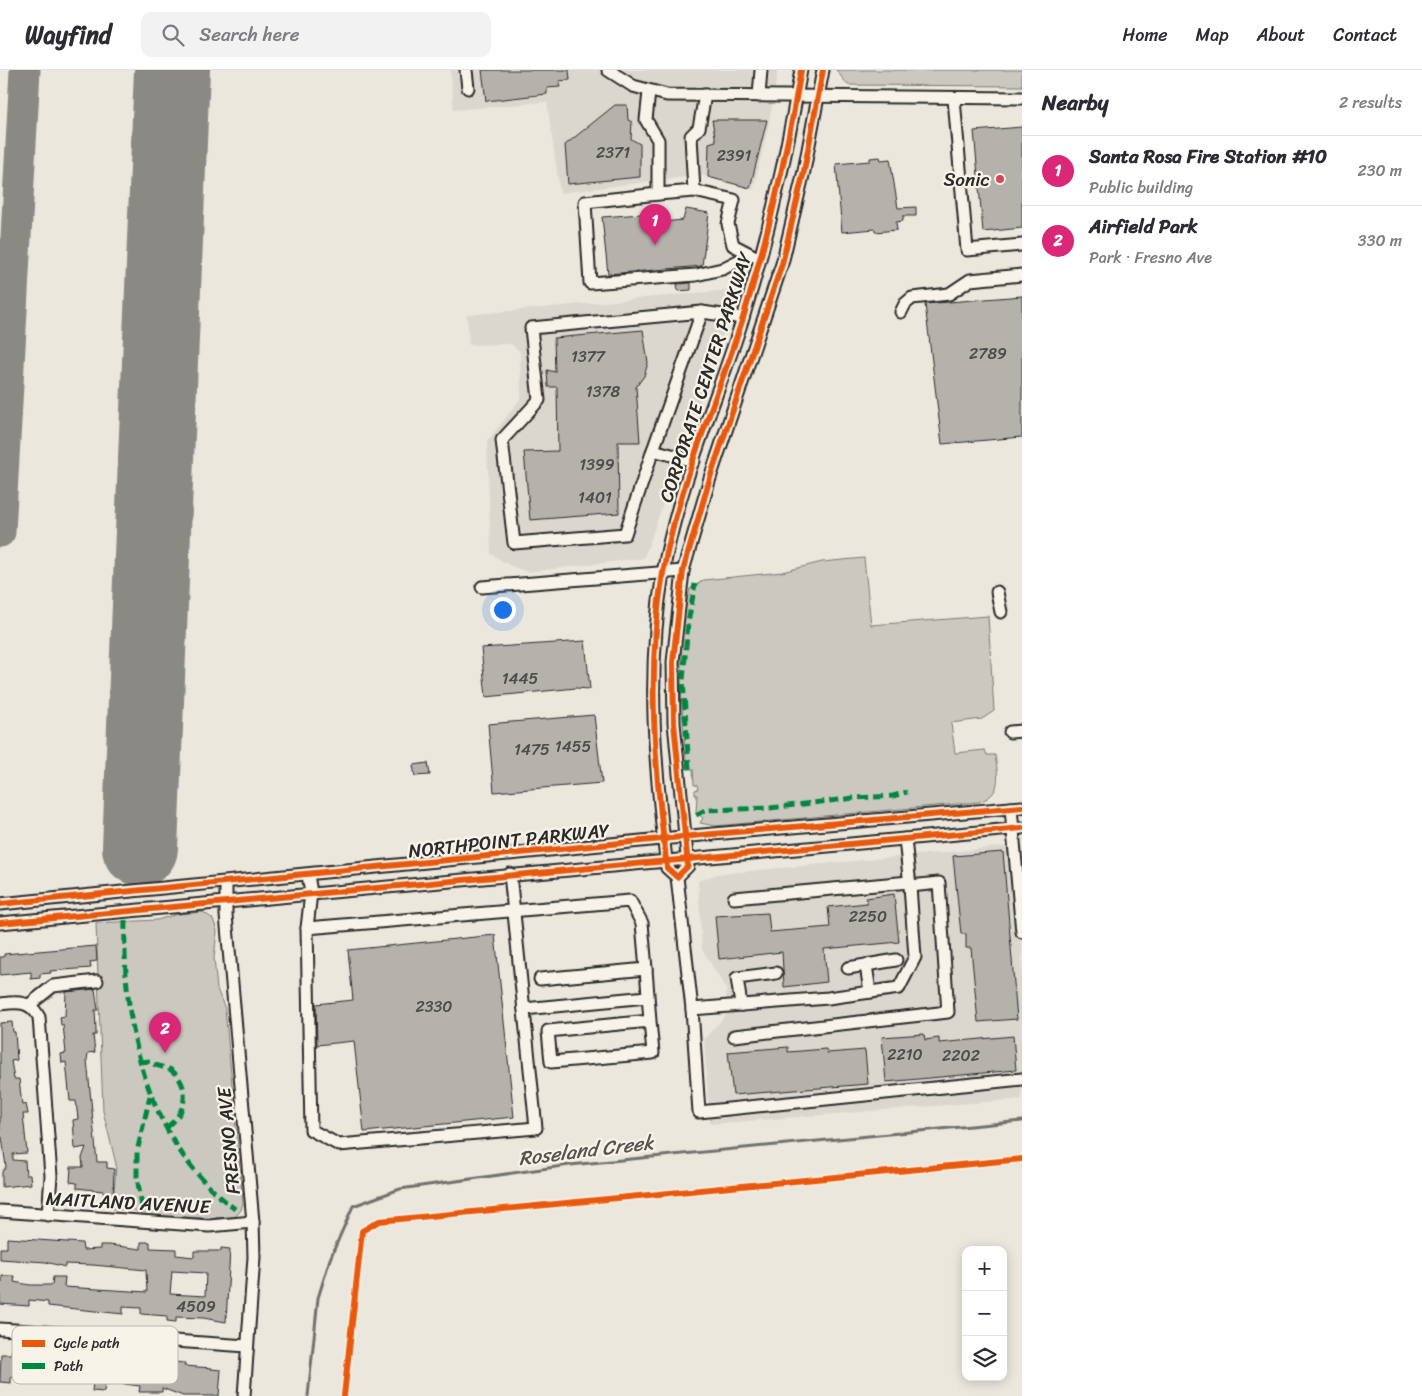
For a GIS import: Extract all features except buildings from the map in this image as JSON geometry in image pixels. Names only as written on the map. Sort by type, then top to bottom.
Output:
[{"type":"street","points":[[466,70],[468,88]]},
{"type":"street","points":[[608,70],[626,83],[649,92],[667,95],[954,99],[1022,98]]},
{"type":"street","points":[[759,96],[761,70]]},
{"type":"street","name":"CORPORATE CENTER PARKWAY","points":[[677,877],[667,868],[655,750],[653,697],[654,639],[663,572],[677,511],[743,318],[755,257],[801,70]]},
{"type":"street","name":"CORPORATE CENTER PARKWAY","points":[[687,858],[674,723],[673,662],[683,571],[710,478],[782,264],[804,171],[819,97],[822,70]]},
{"type":"street","points":[[649,92],[646,120],[658,140],[658,194]]},
{"type":"street","points":[[694,191],[691,136],[699,128],[705,95]]},
{"type":"street","points":[[954,99],[967,250],[1022,245]]},
{"type":"street","points":[[694,191],[734,200],[728,224],[733,245],[755,257],[722,269],[696,274],[590,283],[585,202],[694,191]]},
{"type":"street","points":[[901,312],[905,304],[912,298],[949,294],[970,280],[1022,275]]},
{"type":"street","points":[[702,312],[625,534],[514,544],[502,440],[539,400],[531,328],[702,312],[743,318]]},
{"type":"street","points":[[653,450],[694,461]]},
{"type":"street","points":[[482,587],[683,571]]},
{"type":"street","points":[[997,592],[1001,612]]},
{"type":"street","points":[[1010,732],[1022,731]]},
{"type":"street","points":[[1016,808],[1022,932]]},
{"type":"street","name":"NORTHPOINT PARKWAY","points":[[0,904],[685,837],[1016,808]]},
{"type":"street","name":"NORTHPOINT PARKWAY","points":[[0,923],[1017,828]]},
{"type":"street","points":[[692,1009],[899,988],[915,957],[905,839]]},
{"type":"street","points":[[687,858],[688,866],[677,877],[692,1009],[700,1112],[1022,1079]]},
{"type":"street","points":[[308,875],[310,893],[307,928],[311,1130],[339,1145],[536,1128],[510,874]]},
{"type":"street","points":[[734,898],[939,882],[948,1012],[734,1036]]},
{"type":"street","name":"FRESNO AVE","points":[[226,883],[225,901],[253,1222],[254,1257],[244,1396]]},
{"type":"street","points":[[307,928],[630,901],[642,923],[653,1053],[551,1062],[548,1031],[650,1021]]},
{"type":"street","points":[[848,968],[896,960]]},
{"type":"street","points":[[866,965],[870,992]]},
{"type":"street","points":[[540,979],[646,969]]},
{"type":"street","points":[[741,1005],[737,978],[776,973]]},
{"type":"street","points":[[29,1005],[53,986],[97,982]]},
{"type":"street","points":[[524,1009],[647,997]]},
{"type":"street","points":[[0,1004],[15,1002],[29,1005],[38,1017],[51,1176],[48,1214]]},
{"type":"street","name":"MAITLAND AVENUE","points":[[0,1211],[209,1226],[253,1222]]},
{"type":"street","points":[[178,1341],[247,1346]]},
{"type":"shaded area","points":[[450,70],[778,70],[768,128],[753,190],[700,175],[560,193],[547,102],[454,110]]},
{"type":"shaded area","points":[[836,70],[1022,70],[1022,86],[848,85]]},
{"type":"shaded area","points":[[739,289],[644,558],[527,572],[511,566],[491,554],[487,442],[521,398],[520,352],[511,344],[469,345],[467,315]]},
{"type":"shaded area","points":[[864,558],[871,625],[988,616],[994,711],[982,719],[951,723],[955,753],[985,750],[987,755],[995,755],[998,777],[992,795],[978,802],[715,826],[700,823],[703,818],[696,812],[697,795],[695,795],[695,790],[698,789],[697,785],[694,785],[693,769],[687,769],[683,726],[682,631],[690,589],[704,580],[782,572],[822,562]]},
{"type":"shaded area","points":[[1022,845],[1022,1099],[710,1124],[704,1039],[727,1014],[726,989],[702,949],[698,881],[717,874]]},
{"type":"shaded area","points":[[203,912],[213,919],[217,931],[214,958],[217,989],[225,1009],[243,1203],[241,1210],[235,1217],[205,1218],[144,1215],[134,1210],[113,1209],[116,1164],[103,1111],[96,923],[157,920],[178,914]]},
{"type":"waterway","name":"Roseland Creek","points":[[308,1396],[318,1298],[330,1259],[353,1206],[400,1189],[570,1165],[1022,1121]]},
{"type":"taxiway","points":[[0,532],[25,70]]},
{"type":"runway","points":[[140,848],[172,70]]},
{"type":"marked path","points":[[689,769],[683,680],[688,623],[695,584]]},
{"type":"marked path","points":[[696,815],[705,810],[770,808],[855,798],[893,796],[907,792]]},
{"type":"marked path","points":[[125,920],[128,1000],[135,1040],[146,1079],[160,1116],[180,1151],[205,1182],[235,1209]]},
{"type":"marked path","points":[[140,1062],[150,1061],[171,1070],[182,1084],[184,1092],[182,1107],[179,1115],[167,1127]]},
{"type":"marked path","points":[[142,1207],[137,1177],[137,1152],[150,1096]]},
{"type":"cycle path","points":[[801,70],[790,133],[761,257],[743,318],[698,444],[678,508],[663,573],[655,647],[654,720],[667,868],[677,877],[688,866],[674,723],[673,662],[683,571],[710,478],[782,264],[804,171],[823,70]]},
{"type":"cycle path","points":[[0,904],[702,835],[1022,807]]},
{"type":"cycle path","points":[[0,923],[1022,828]]},
{"type":"cycle path","points":[[344,1396],[362,1231],[379,1221],[1022,1159]]},
{"type":"place","name":"Sonic","points":[[1000,179]]},
{"type":"place","name":"Santa Rosa Fire Station #10","points":[[655,245]]},
{"type":"place","name":"Airfield Park","points":[[165,1053]]}]
